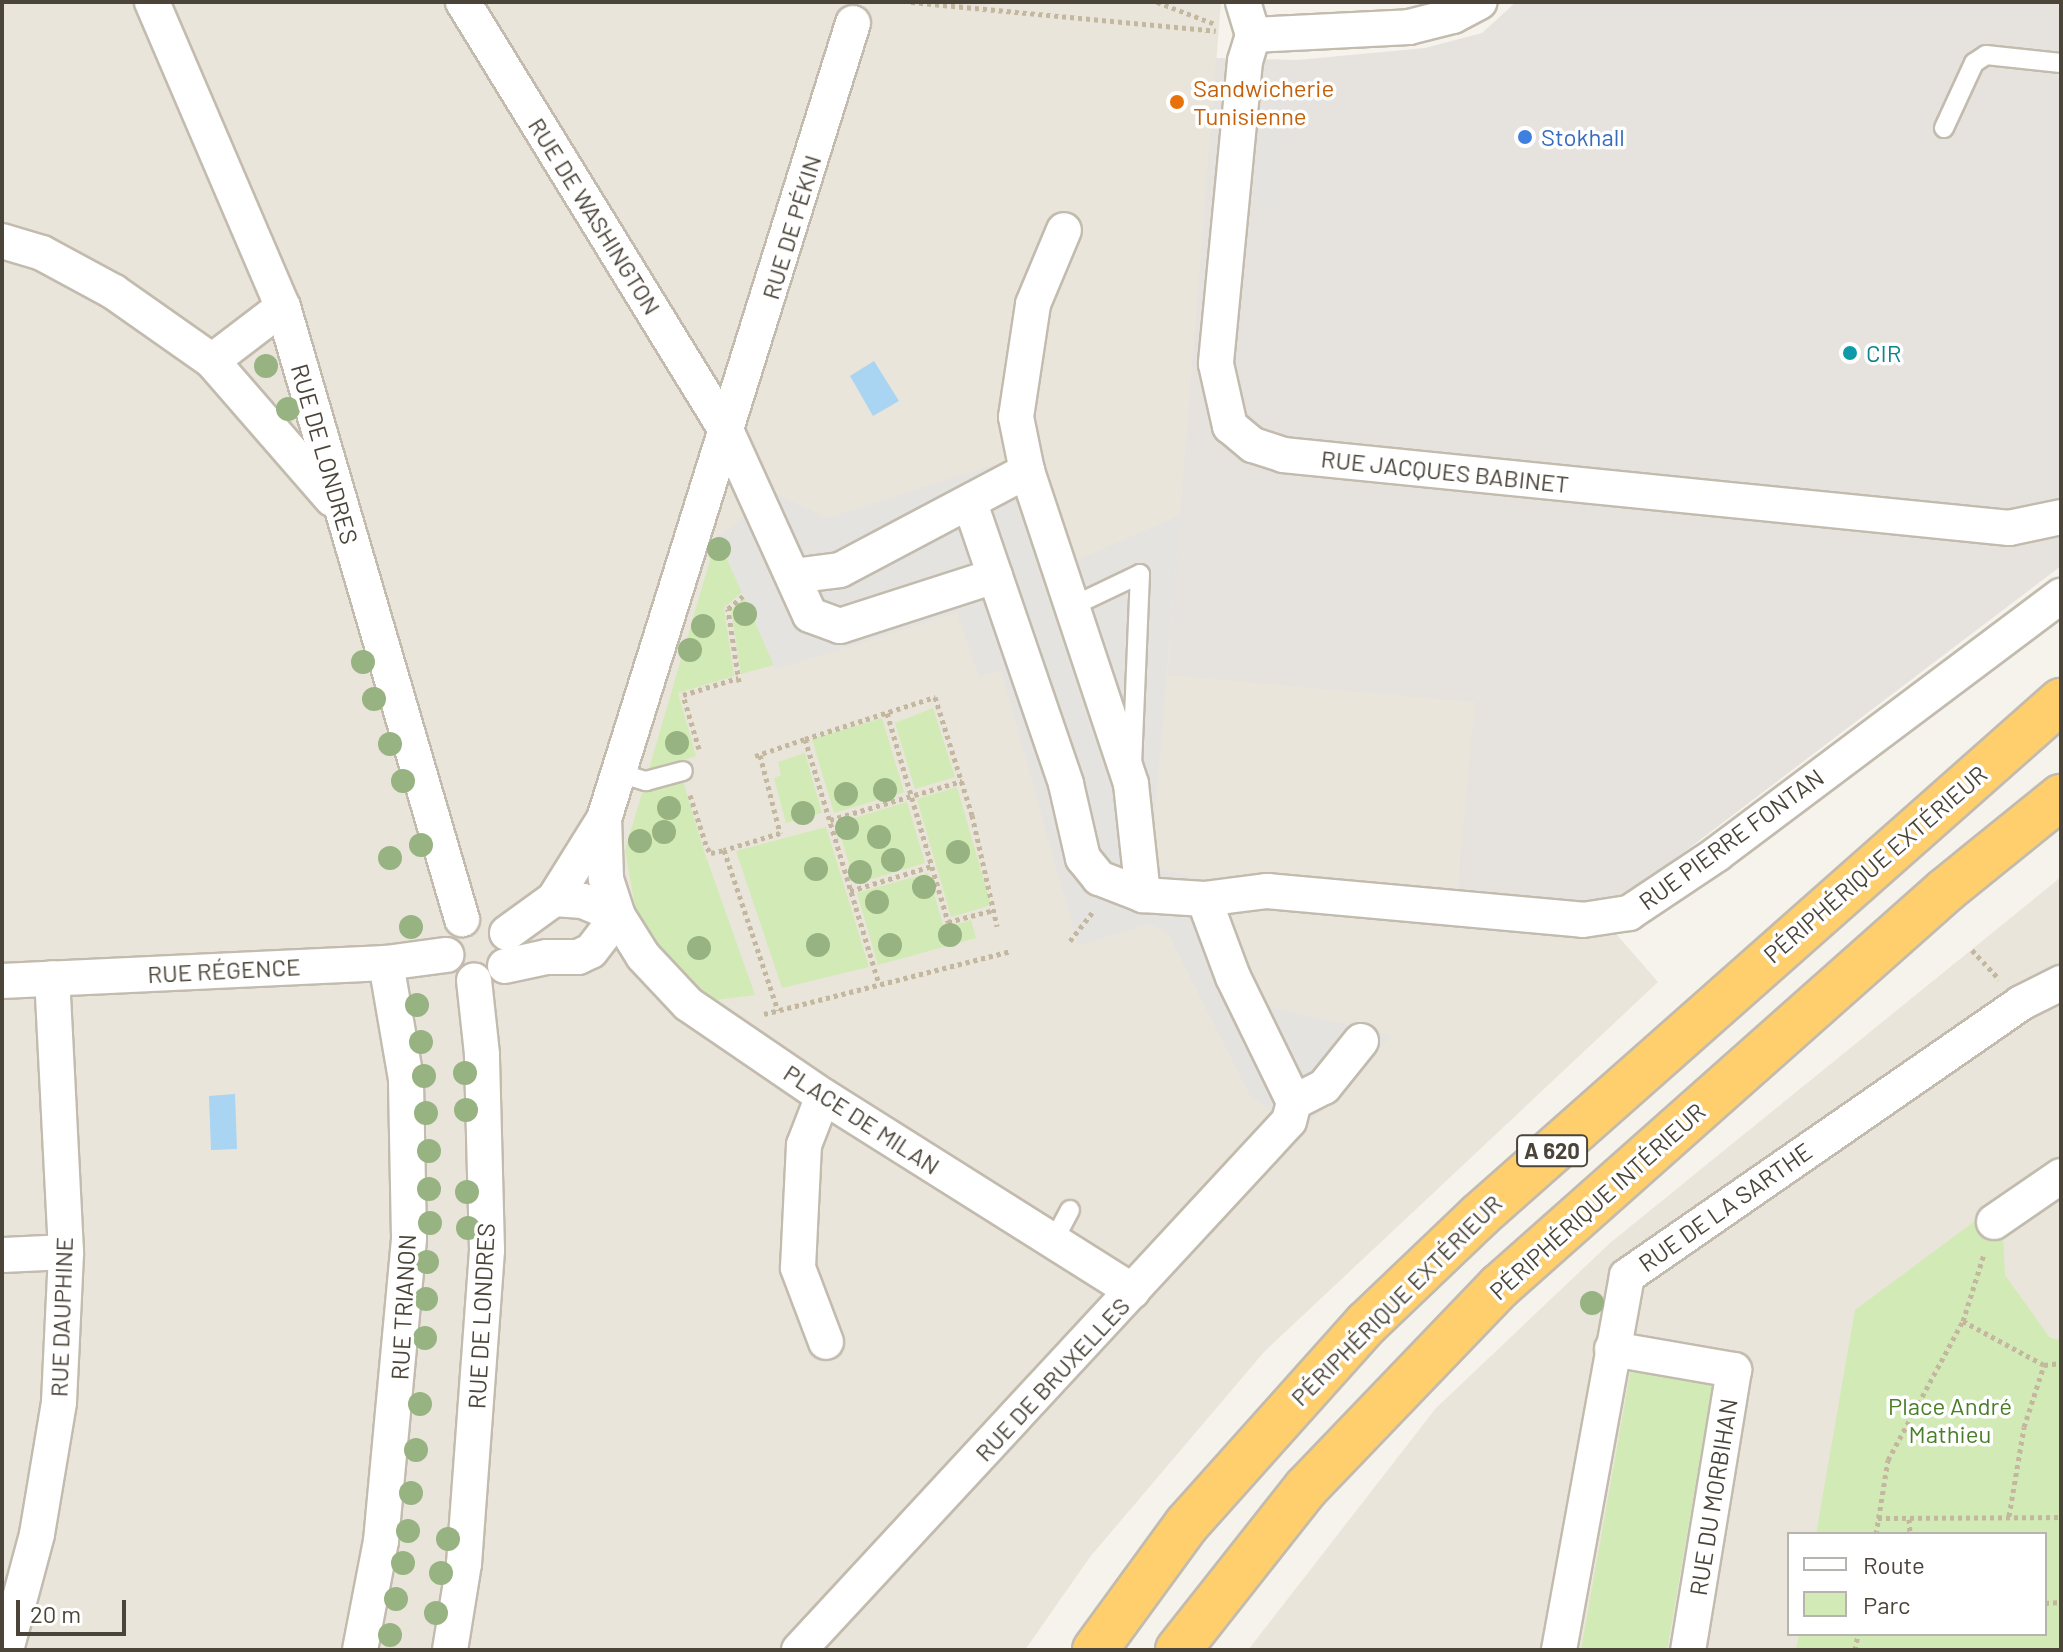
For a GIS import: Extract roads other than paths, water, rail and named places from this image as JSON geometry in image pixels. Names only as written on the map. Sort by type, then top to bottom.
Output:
[{"type":"highway","name":"PÉRIPHÉRIQUE EXTÉRIEUR","points":[[1095,1650],[1187,1524],[1367,1323],[1480,1215],[2061,701]]},
{"type":"highway","name":"PÉRIPHÉRIQUE INTÉRIEUR","points":[[1178,1650],[1306,1488],[1500,1286],[1946,890],[2061,797]]},
{"type":"street","name":"RUE DE LONDRES","points":[[152,2],[283,307],[462,919]]},
{"type":"street","name":"RUE DE WASHINGTON","points":[[463,2],[726,430],[810,615],[840,626],[995,576]]},
{"type":"street","name":"RUE JACQUES BABINET","points":[[1243,2],[1253,35],[1238,119],[1216,364],[1230,426],[1253,445],[1283,455],[2009,528],[2061,517]]},
{"type":"street","points":[[1253,35],[1292,17],[1336,16],[1409,27],[1453,16],[1479,2]]},
{"type":"street","name":"RUE DE PÉKIN","points":[[726,430],[853,23]]},
{"type":"street","points":[[1064,230],[1033,304],[1016,417],[1027,471],[1131,784],[1143,895]]},
{"type":"street","points":[[2,241],[42,253],[114,292],[212,361],[340,508]]},
{"type":"street","points":[[212,361],[283,307]]},
{"type":"street","name":"PLACE DE MILAN","points":[[506,950],[554,899],[604,819],[726,430]]},
{"type":"street","points":[[793,576],[840,570],[1027,471]]},
{"type":"street","points":[[970,503],[1066,784],[1083,858],[1099,878],[1143,895],[1204,899],[1233,977],[1294,1102],[1324,1087],[1361,1041]]},
{"type":"street","name":"RUE PIERRE FONTAN","points":[[1204,899],[1267,891],[1583,920],[1629,913],[1717,854],[2061,596]]},
{"type":"street","name":"PLACE DE MILAN","points":[[604,819],[606,878],[618,916],[643,956],[688,1004],[823,1096],[1062,1225],[1133,1291]]},
{"type":"street","points":[[506,950],[578,957],[591,951],[618,916],[583,901],[554,899]]},
{"type":"street","points":[[487,916],[506,950],[496,975],[474,980],[451,967],[445,941],[462,919],[487,916]]},
{"type":"street","name":"RUE RÉGENCE","points":[[2,981],[386,963],[446,955]]},
{"type":"street","name":"RUE TRIANON","points":[[360,1650],[381,1541],[409,1238],[406,1079],[386,963]]},
{"type":"street","name":"RUE DAUPHINE","points":[[6,1650],[37,1534],[59,1402],[66,1252],[52,978]]},
{"type":"street","name":"RUE DE LONDRES","points":[[450,1650],[464,1564],[487,1250],[482,1054],[474,980]]},
{"type":"street","name":"RUE DE LA SARTHE","points":[[1559,1650],[1627,1276],[1642,1262],[2021,1003],[2061,983]]},
{"type":"street","points":[[823,1096],[804,1145],[798,1268],[826,1342]]},
{"type":"street","name":"RUE DE BRUXELLES","points":[[799,1650],[1289,1121],[1294,1102]]},
{"type":"street","points":[[1994,1222],[2061,1176]]},
{"type":"street","points":[[2,1255],[66,1252]]},
{"type":"street","name":"RUE DU MORBIHAN","points":[[1612,1349],[1734,1370],[1688,1650]]},
{"type":"lane","points":[[1944,128],[1974,63],[1986,55],[2061,63]]},
{"type":"lane","points":[[1073,606],[1140,574],[1131,784]]},
{"type":"lane","points":[[619,773],[646,781],[683,771]]},
{"type":"water","points":[[874,361],[899,401],[873,416],[850,376]]},
{"type":"water","points":[[235,1094],[237,1149],[211,1150],[209,1096]]},
{"type":"place","name":"Sandwicherie Tunisienne","points":[[1177,102]]},
{"type":"place","name":"Stokhall","points":[[1525,137]]},
{"type":"place","name":"CIR","points":[[1850,353]]},
{"type":"park label","name":"Place André Mathieu","points":[[1950,1420]]}]
